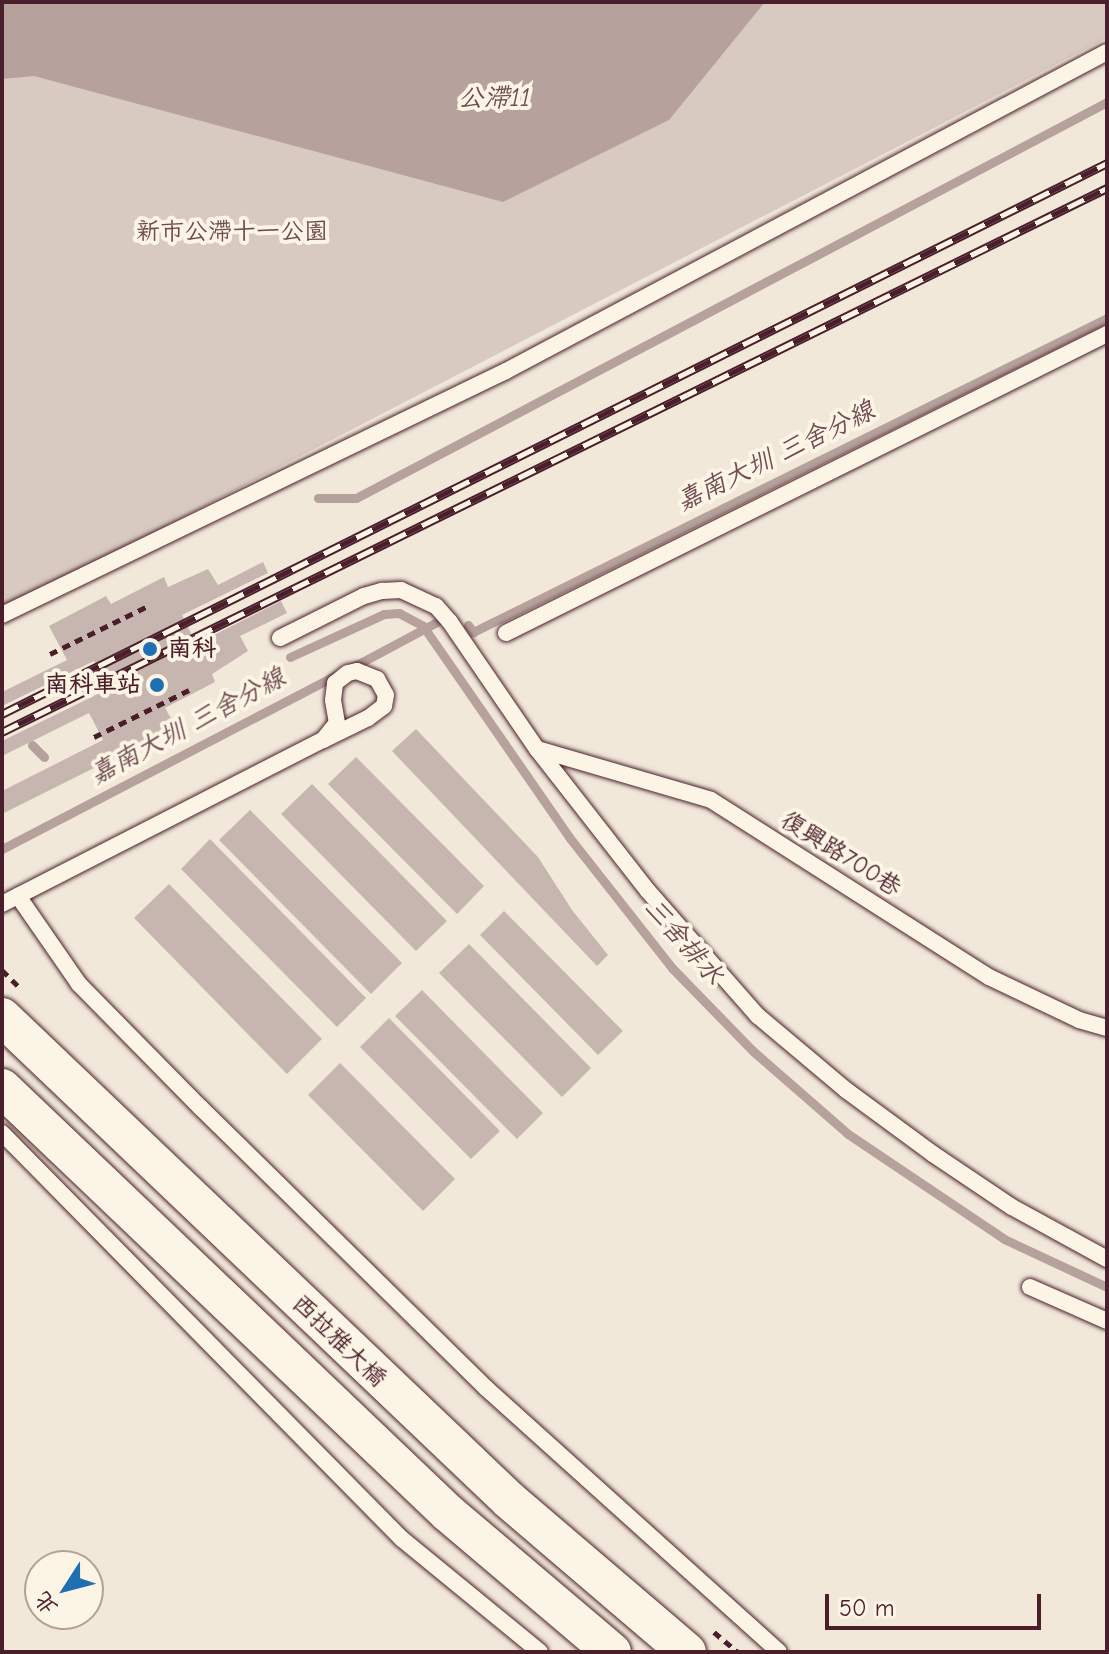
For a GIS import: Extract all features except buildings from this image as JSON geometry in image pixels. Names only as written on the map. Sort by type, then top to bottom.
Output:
[{"type":"street","name":"西拉雅大橋","points":[[2,1017],[509,1500],[687,1652]]},
{"type":"street","name":"西拉雅大橋","points":[[2,1088],[448,1513],[612,1652]]},
{"type":"lane","points":[[2,615],[506,371],[1107,52]]},
{"type":"lane","points":[[506,633],[1107,334]]},
{"type":"lane","points":[[280,638],[364,596],[401,590],[419,596],[450,622],[537,749],[648,891],[758,1016],[846,1090],[933,1154],[1012,1207],[1107,1259]]},
{"type":"lane","points":[[2,904],[368,718],[384,706],[384,690],[372,675],[353,671],[337,680],[333,700],[337,723],[323,740]]},
{"type":"lane","name":"復興路700巷","points":[[537,749],[711,800],[989,977],[1079,1020],[1107,1028]]},
{"type":"lane","points":[[18,896],[79,984],[200,1107],[486,1388],[779,1652]]},
{"type":"lane","points":[[2,1133],[402,1539],[540,1652]]},
{"type":"lane","points":[[1030,1287],[1107,1321]]},
{"type":"path","points":[[50,654],[148,606]]},
{"type":"path","points":[[94,737],[189,690]]},
{"type":"green space","name":"新市公滯十一公園","points":[[2,2],[1107,2],[1107,38],[2,611]]},
{"type":"water","name":"公滯11","points":[[2,2],[765,2],[669,120],[503,202],[34,76],[2,79]]},
{"type":"waterway","points":[[318,498],[356,498],[1107,102]]},
{"type":"waterway","name":"嘉南大圳 三舍分線","points":[[468,625],[473,632],[1107,318]]},
{"type":"waterway","name":"三舍排水","points":[[290,657],[384,614],[399,613],[423,626],[569,837],[672,968],[753,1051],[848,1134],[1004,1239],[1107,1287]]},
{"type":"waterway","name":"嘉南大圳 三舍分線","points":[[349,669],[437,622]]},
{"type":"waterway","name":"嘉南大圳 三舍分線","points":[[2,849],[336,675]]},
{"type":"waterway","name":"三舍排水","points":[[32,745],[44,757]]},
{"type":"railway","points":[[2,714],[1107,163]]},
{"type":"railway","points":[[2,732],[1107,188]]},
{"type":"place","name":"南科","points":[[150,649]]},
{"type":"place","name":"南科車站","points":[[157,685]]}]
